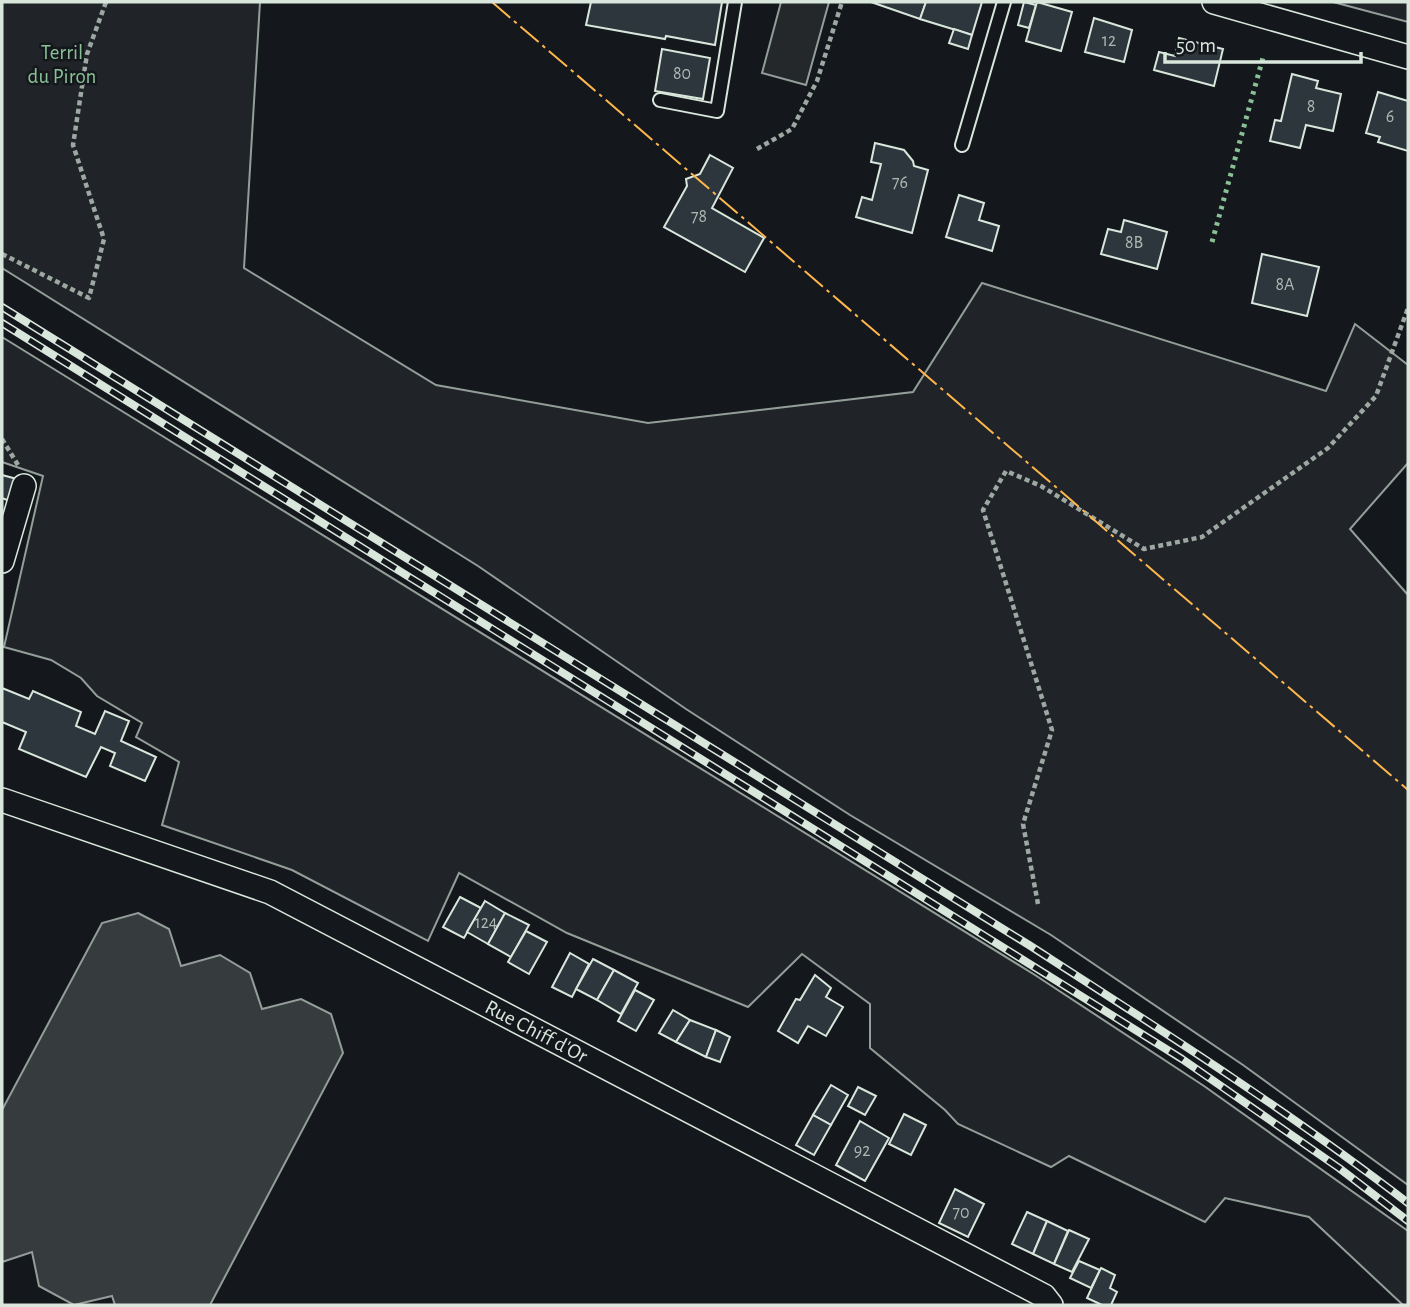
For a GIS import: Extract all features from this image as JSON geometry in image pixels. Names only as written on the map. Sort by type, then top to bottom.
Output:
[{"type":"street","points":[[1214,2],[1408,57]]},
{"type":"street","points":[[2,561],[24,486]]},
{"type":"street","name":"Rue Chiff d'Or","points":[[2,800],[270,892],[1044,1296],[1051,1305]]},
{"type":"lane","points":[[660,100],[717,110],[735,2]]},
{"type":"lane","points":[[962,145],[1004,2]]},
{"type":"path","points":[[2,254],[89,298],[104,239],[73,145],[87,54],[106,2]]},
{"type":"path","points":[[757,149],[792,129],[817,81],[842,2]]},
{"type":"path","points":[[1038,904],[1023,824],[1052,730],[983,510],[1006,471],[1041,486],[1144,549],[1202,537],[1328,448],[1376,396],[1408,308]]},
{"type":"green space","name":"Terril du Piron","points":[[2,2],[260,2],[244,268],[436,385],[648,423],[913,392],[982,283],[1326,391],[1355,324],[1408,365],[1408,463],[1350,529],[1408,595],[1408,1185],[1243,1065],[1051,935],[850,815],[686,709],[478,566],[2,268]]},
{"type":"green space","points":[[1333,2],[1408,2],[1408,22]]},
{"type":"green space","points":[[2,337],[1035,975],[1204,1086],[1408,1231],[1408,1305],[1403,1305],[1309,1217],[1225,1198],[1205,1222],[1069,1156],[1051,1167],[958,1124],[870,1048],[870,1004],[802,954],[748,1007],[567,933],[459,873],[428,941],[292,870],[162,825],[179,762],[136,737],[142,723],[97,696],[81,678],[51,660],[4,647],[43,476],[2,462]]},
{"type":"shaded area","points":[[781,2],[829,2],[806,85],[762,73]]},
{"type":"shaded area","points":[[138,913],[169,929],[181,966],[220,955],[250,973],[262,1009],[301,999],[331,1014],[343,1053],[210,1305],[115,1305],[112,1296],[74,1305],[39,1286],[32,1252],[2,1262],[2,1110],[102,923]]},
{"type":"building","points":[[591,2],[722,2],[715,45],[586,25]]},
{"type":"building","points":[[871,2],[926,2],[920,19]]},
{"type":"building","points":[[926,2],[982,2],[972,35],[920,19]]},
{"type":"building","points":[[1024,2],[1036,5],[1029,28],[1018,25]]},
{"type":"building","points":[[1037,2],[1072,12],[1061,51],[1026,41]]},
{"type":"building","points":[[1094,18],[1132,30],[1124,62],[1085,52]]},
{"type":"building","points":[[954,29],[972,35],[968,49],[949,43]]},
{"type":"building","points":[[1179,38],[1223,49],[1214,86],[1154,70],[1159,52],[1175,56]]},
{"type":"building","points":[[662,49],[710,58],[703,99],[655,91]]},
{"type":"building","points":[[1292,74],[1318,81],[1316,88],[1341,94],[1333,131],[1306,125],[1300,148],[1270,141],[1275,120],[1281,121]]},
{"type":"building","points":[[1378,92],[1408,101],[1408,151],[1378,142],[1380,137],[1366,133]]},
{"type":"building","points":[[875,143],[904,150],[914,166],[928,170],[912,233],[856,217],[862,197],[872,200],[881,164],[871,162]]},
{"type":"building","points":[[710,155],[733,168],[712,208],[764,238],[745,272],[664,227],[687,186],[686,179],[700,174]]},
{"type":"building","points":[[959,195],[984,203],[979,220],[999,226],[992,251],[946,237]]},
{"type":"building","points":[[1124,220],[1167,232],[1157,269],[1101,254],[1108,229],[1121,232]]},
{"type":"building","points":[[1262,254],[1319,267],[1307,316],[1252,303]]},
{"type":"building","points":[[2,475],[17,479],[12,502],[2,498]]},
{"type":"building","points":[[2,688],[29,699],[33,691],[81,712],[76,726],[95,734],[105,711],[129,721],[121,741],[156,757],[145,781],[110,766],[115,753],[101,747],[86,777],[19,749],[26,732],[2,722]]},
{"type":"building","points":[[460,897],[481,908],[464,938],[443,927]]},
{"type":"building","points":[[485,901],[505,913],[488,944],[467,932]]},
{"type":"building","points":[[505,913],[529,925],[511,957],[488,944]]},
{"type":"building","points":[[526,931],[547,942],[529,974],[508,962]]},
{"type":"building","points":[[570,953],[589,964],[572,997],[552,987]]},
{"type":"building","points":[[593,959],[614,970],[597,1000],[576,989]]},
{"type":"building","points":[[614,970],[638,983],[621,1014],[597,1000]]},
{"type":"building","points":[[815,975],[831,988],[826,997],[843,1007],[826,1036],[808,1026],[798,1043],[778,1031],[796,999],[800,1000]]},
{"type":"building","points":[[635,990],[654,1000],[636,1031],[618,1021]]},
{"type":"building","points":[[673,1010],[690,1020],[676,1042],[659,1033]]},
{"type":"building","points":[[690,1020],[716,1030],[706,1057],[676,1042]]},
{"type":"building","points":[[716,1030],[730,1037],[720,1062],[706,1057]]},
{"type":"building","points":[[831,1085],[848,1095],[831,1125],[813,1115]]},
{"type":"building","points":[[858,1087],[876,1096],[865,1115],[848,1106]]},
{"type":"building","points":[[904,1114],[926,1125],[911,1155],[889,1144]]},
{"type":"building","points":[[813,1115],[831,1125],[814,1155],[796,1145]]},
{"type":"building","points":[[860,1121],[889,1138],[865,1181],[836,1165]]},
{"type":"building","points":[[955,1189],[984,1204],[968,1237],[939,1223]]},
{"type":"building","points":[[1027,1212],[1047,1221],[1033,1254],[1012,1244]]},
{"type":"building","points":[[1047,1221],[1068,1231],[1054,1264],[1033,1254]]},
{"type":"building","points":[[1069,1230],[1089,1239],[1072,1272],[1054,1264]]},
{"type":"building","points":[[1079,1261],[1100,1270],[1091,1288],[1070,1278]]},
{"type":"building","points":[[1101,1268],[1115,1275],[1110,1288],[1117,1292],[1111,1305],[1102,1305],[1087,1298]]},
{"type":"railway","points":[[2,307],[1029,945],[1269,1102],[1408,1203]]},
{"type":"railway","points":[[2,323],[1182,1059],[1339,1168],[1408,1221]]},
{"type":"hedge","points":[[1212,242],[1264,54]]},
{"type":"power","points":[[492,2],[1408,790]]}]
